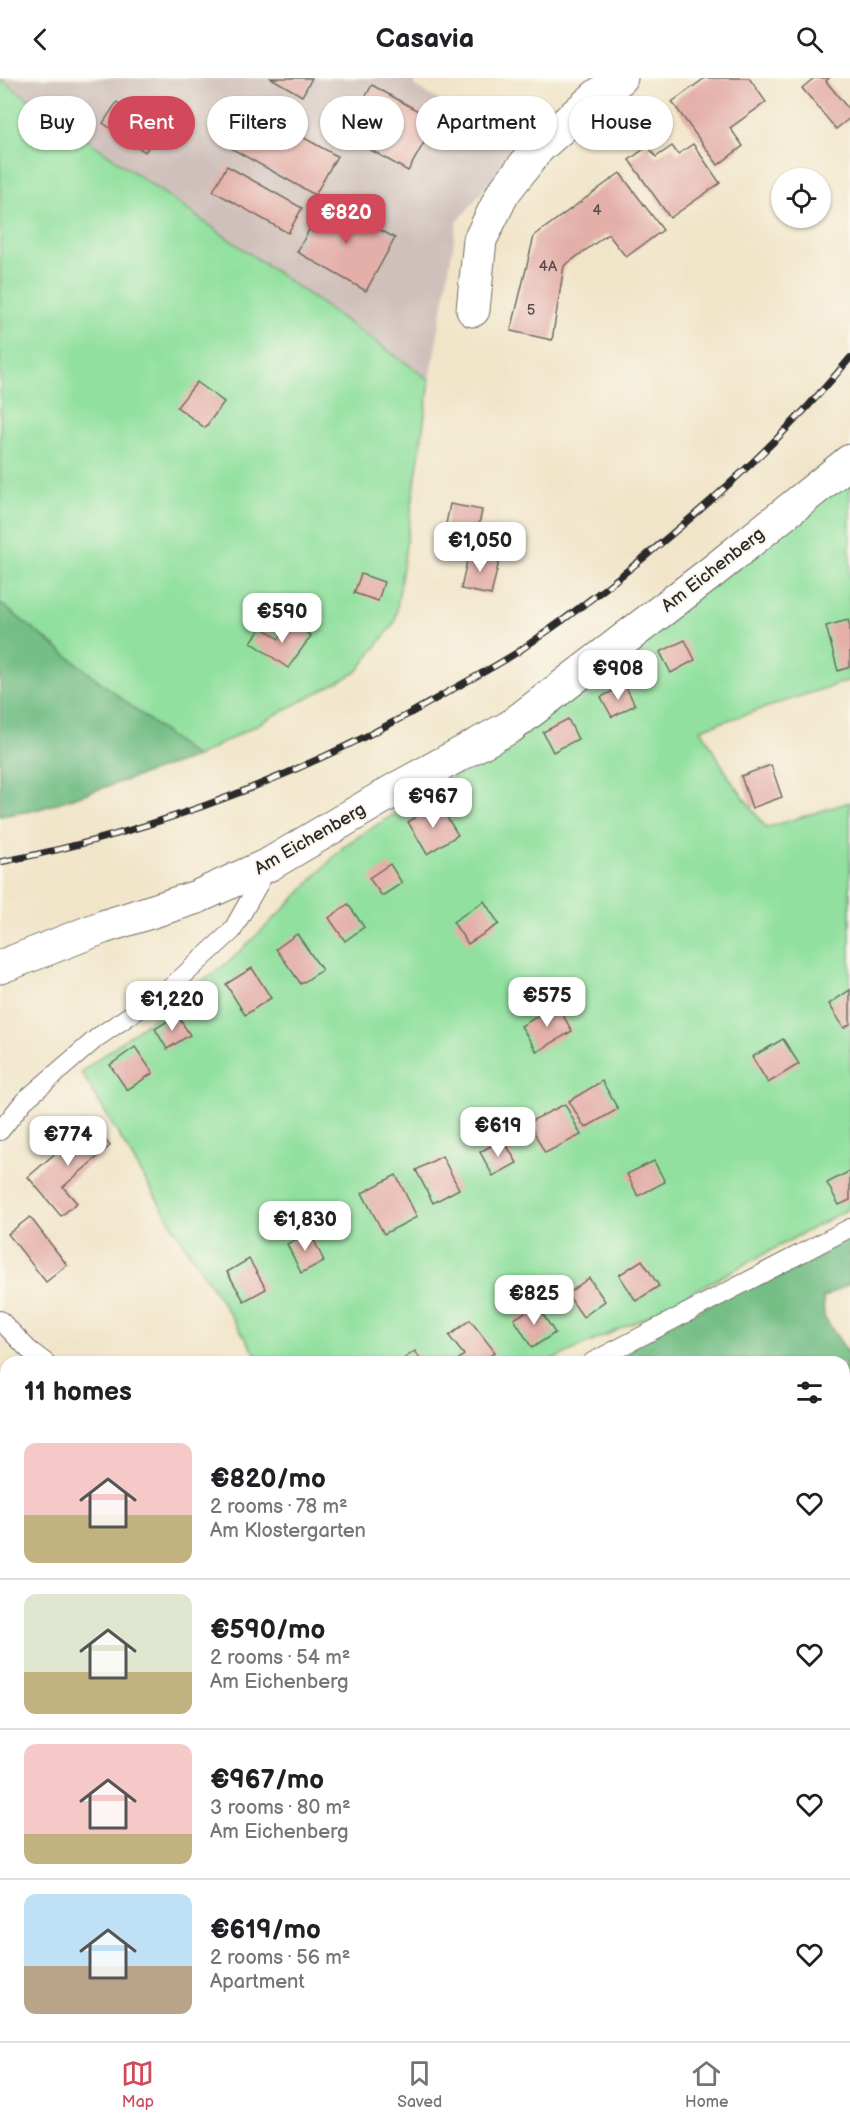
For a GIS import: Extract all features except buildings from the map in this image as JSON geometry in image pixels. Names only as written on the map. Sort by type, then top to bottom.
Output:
[{"type":"street","points":[[473,310],[480,240],[503,193],[539,147],[598,95],[621,78]]},
{"type":"street","name":"Am Eichenberg","points":[[0,967],[103,927],[198,897],[270,864],[398,788],[510,727],[712,572],[850,461]]},
{"type":"lane","points":[[0,1131],[24,1101],[65,1065],[98,1037],[170,988],[232,931],[270,864]]},
{"type":"lane","points":[[604,1356],[850,1228]]},
{"type":"lane","points":[[0,1320],[37,1356]]},
{"type":"shaded area","points":[[1,78],[414,78],[415,86],[432,96],[416,96],[416,150],[516,150],[457,222],[430,380],[96,145],[96,96],[27,96]]},
{"type":"green space","points":[[2,80],[25,96],[18,96],[18,150],[96,150],[96,146],[430,380],[395,622],[357,672],[196,757],[0,603],[0,82]]},
{"type":"green space","points":[[842,482],[850,485],[850,680],[701,729],[730,779],[766,828],[850,802],[850,1208],[648,1316],[560,1356],[257,1356],[185,1246],[81,1072],[231,960],[345,845],[487,756]]},
{"type":"green space","points":[[0,603],[196,757],[36,810],[0,816]]},
{"type":"green space","points":[[850,1234],[850,1283],[823,1298],[824,1317],[850,1356],[606,1356]]},
{"type":"railway","points":[[0,862],[117,834],[231,796],[342,748],[396,721],[504,660],[606,588],[708,503],[792,423],[850,358]]}]
